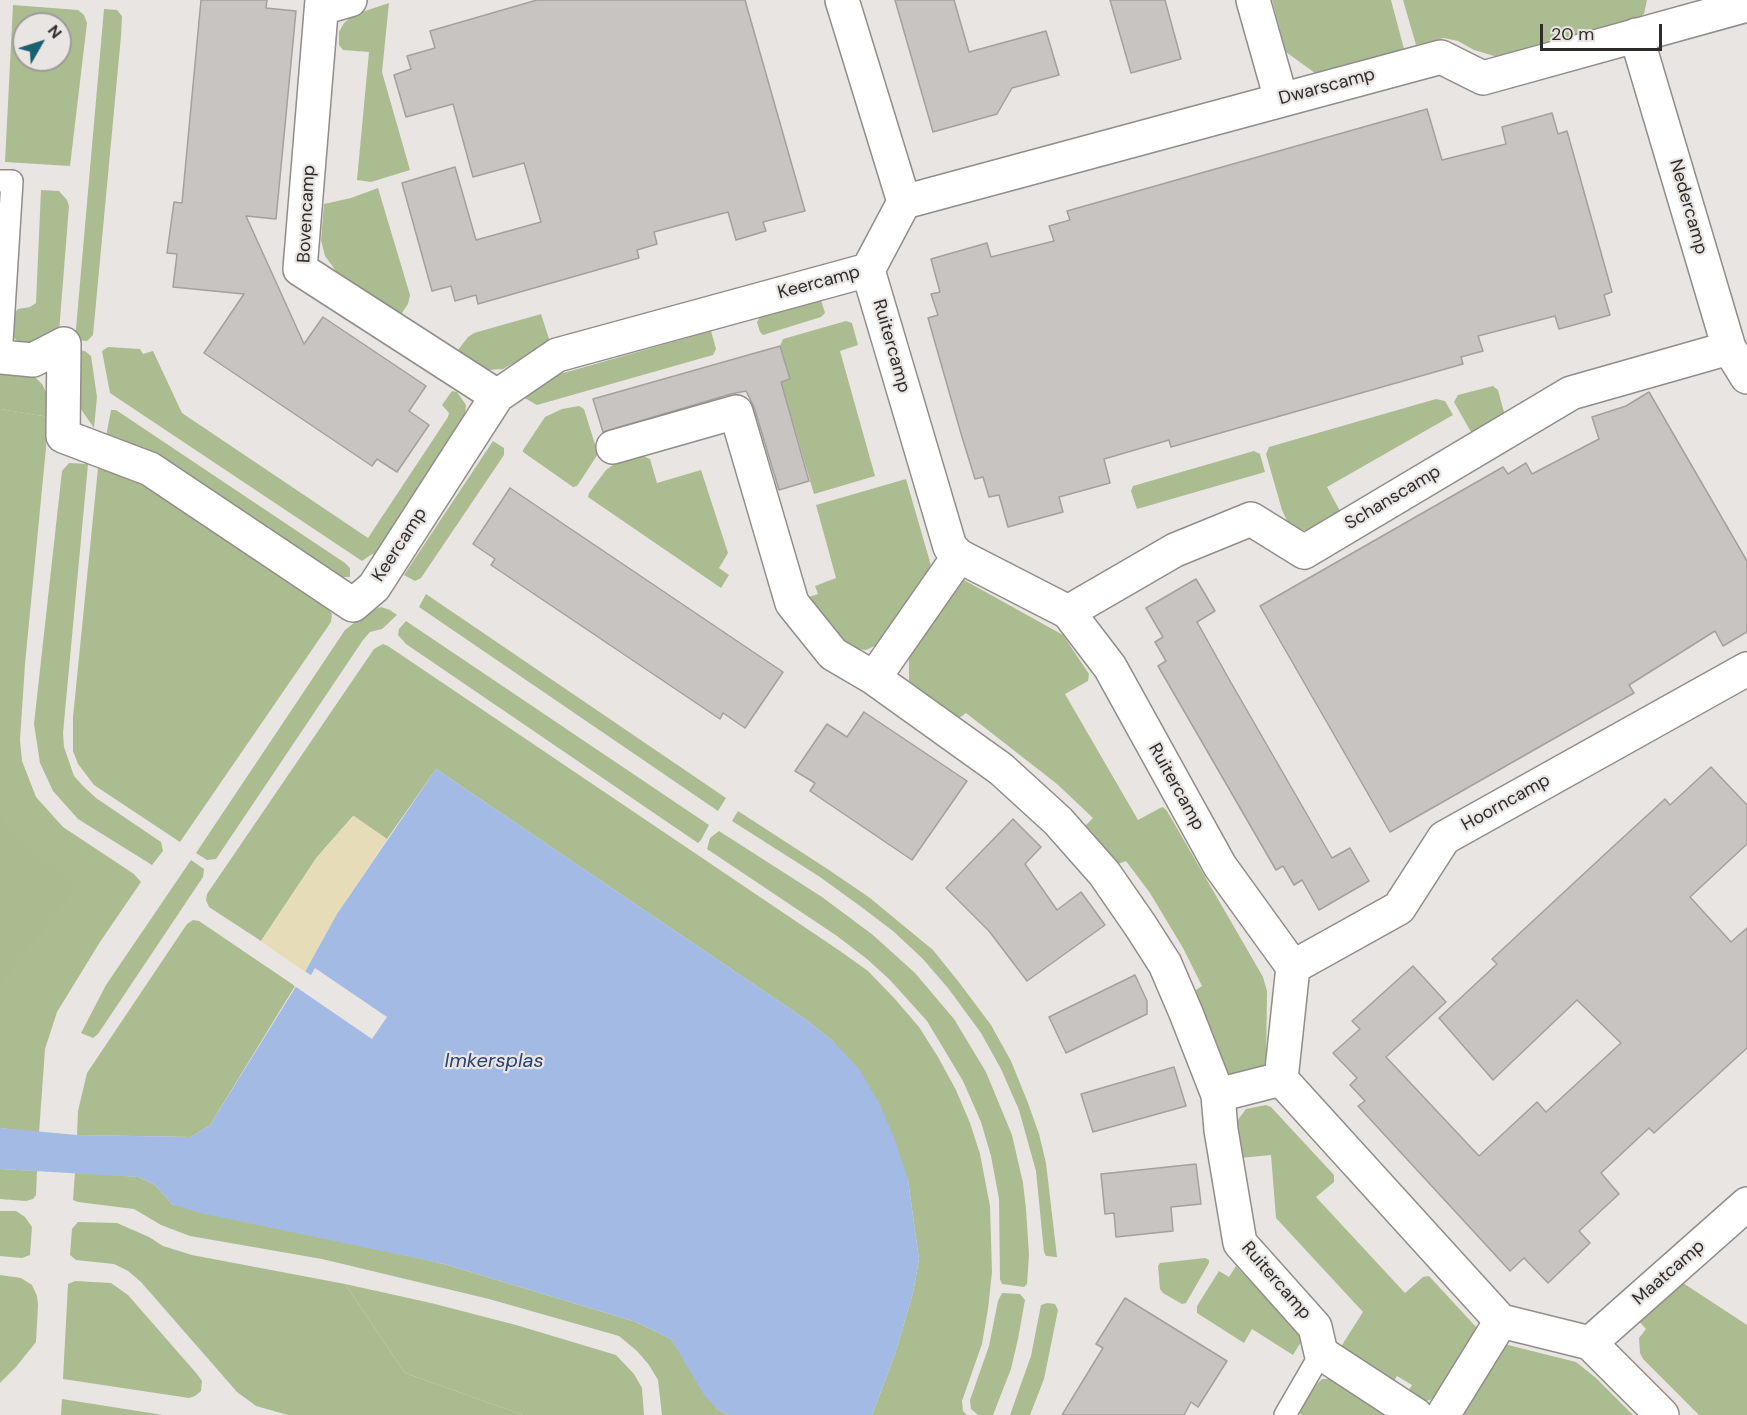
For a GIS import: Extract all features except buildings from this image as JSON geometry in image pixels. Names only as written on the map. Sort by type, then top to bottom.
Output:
[{"type":"street","points":[[842,0],[904,202],[868,270]]},
{"type":"street","points":[[1253,0],[1281,99]]},
{"type":"street","name":"Bovencamp","points":[[332,3],[300,269],[497,396]]},
{"type":"street","name":"Dwarscamp","points":[[904,202],[1441,57],[1483,78],[1636,35],[1669,12],[1747,5]]},
{"type":"street","name":"Nedercamp","points":[[1636,35],[1729,348],[1747,377]]},
{"type":"street","name":"Keercamp","points":[[1,358],[33,360],[64,344],[63,436],[150,469],[353,605],[374,587],[497,396],[557,355],[868,270]]},
{"type":"street","name":"Ruitercamp","points":[[868,270],[950,547],[959,556],[1068,612],[1110,667],[1220,866],[1293,967]]},
{"type":"street","name":"Schanscamp","points":[[1068,612],[1175,550],[1251,519],[1304,552],[1570,393],[1729,348]]},
{"type":"street","name":"Ruitercamp","points":[[613,447],[736,412],[792,603],[833,654],[874,678],[1001,769],[1058,821],[1104,873],[1164,964],[1186,1012],[1218,1095],[1221,1130],[1240,1243],[1315,1327],[1321,1353]]},
{"type":"street","points":[[874,678],[959,556]]},
{"type":"street","name":"Hoorncamp","points":[[1293,967],[1399,908],[1444,837],[1747,669]]},
{"type":"street","points":[[1293,967],[1281,1079],[1501,1321],[1590,1343],[1662,1415]]},
{"type":"street","points":[[1218,1095],[1281,1079]]},
{"type":"street","name":"Maatcamp","points":[[1590,1343],[1747,1204]]},
{"type":"street","points":[[1443,1415],[1501,1321]]},
{"type":"street","points":[[1321,1353],[1416,1415]]},
{"type":"lane","points":[[0,180],[12,181],[1,358]]},
{"type":"lane","points":[[1285,1415],[1321,1353]]},
{"type":"green space","points":[[1272,0],[1391,0],[1404,49],[1315,73],[1286,52]]},
{"type":"green space","points":[[1403,0],[1647,0],[1644,14],[1634,22],[1501,58],[1474,50],[1458,41],[1444,38],[1416,45]]},
{"type":"green space","points":[[389,3],[382,72],[410,170],[371,182],[357,180],[369,52],[343,50],[339,45],[339,32],[344,23],[353,15]]},
{"type":"green space","points":[[13,5],[78,10],[84,15],[87,23],[70,166],[5,162],[12,25],[12,72],[72,72],[72,12],[13,12]]},
{"type":"green space","points":[[104,9],[117,10],[122,16],[121,36],[93,335],[87,341],[75,340]]},
{"type":"green space","points":[[378,188],[410,295],[408,304],[400,316],[336,271],[325,256],[321,240],[324,204],[351,198]]},
{"type":"green space","points":[[41,190],[59,191],[69,206],[59,332],[46,345],[19,343],[9,332],[12,315],[18,309],[30,307],[36,303]]},
{"type":"green space","points":[[821,300],[825,313],[821,317],[763,335],[760,332],[757,322],[760,317]]},
{"type":"green space","points":[[541,314],[550,342],[503,369],[487,370],[455,354],[474,333]]},
{"type":"green space","points":[[846,321],[852,323],[858,345],[840,351],[875,476],[814,494],[781,382],[790,379],[780,346],[783,339]]},
{"type":"green space","points":[[711,331],[716,349],[713,355],[537,405],[523,397],[546,378]]},
{"type":"green space","points":[[108,347],[140,349],[143,354],[153,351],[182,413],[368,538],[448,417],[449,413],[442,405],[452,391],[457,392],[466,405],[465,417],[380,558],[372,554],[362,561],[110,393],[102,351]]},
{"type":"green space","points":[[73,350],[85,351],[91,356],[97,397],[94,428],[78,405]]},
{"type":"green space","points":[[0,366],[32,374],[42,384],[48,396],[49,417],[0,409]]},
{"type":"green space","points":[[1493,386],[1498,390],[1505,416],[1475,439],[1454,402],[1458,395]]},
{"type":"green space","points":[[1436,399],[1445,401],[1453,415],[1327,487],[1340,511],[1309,531],[1298,529],[1288,523],[1266,454],[1269,447]]},
{"type":"green space","points":[[579,406],[584,409],[598,454],[577,486],[573,487],[523,450],[545,417],[562,409]]},
{"type":"green space","points":[[0,409],[49,417],[25,664],[20,740],[22,761],[36,797],[63,827],[134,874],[141,882],[100,942],[57,1012],[45,1049],[39,1133],[0,1128]]},
{"type":"green space","points":[[111,410],[116,410],[345,563],[350,568],[350,577],[333,577],[106,437]]},
{"type":"green space","points":[[493,441],[504,448],[504,455],[421,578],[415,581],[404,575]]},
{"type":"green space","points":[[1254,451],[1260,454],[1265,472],[1137,509],[1131,491],[1133,486]]},
{"type":"green space","points":[[643,456],[650,459],[657,483],[701,470],[728,553],[719,568],[729,575],[721,588],[588,497],[606,470],[613,465]]},
{"type":"green space","points":[[69,463],[88,464],[63,733],[64,747],[74,776],[83,786],[96,798],[161,842],[163,851],[152,865],[78,819],[53,791],[40,763],[34,724],[62,471]]},
{"type":"green space","points":[[98,468],[123,475],[151,489],[327,607],[332,614],[331,622],[180,842],[94,785],[78,764],[73,751],[73,717]]},
{"type":"green space","points":[[906,479],[932,569],[881,643],[866,650],[855,649],[822,627],[806,598],[818,594],[815,586],[836,578],[816,505]]},
{"type":"green space","points":[[964,580],[1063,635],[1089,674],[1088,681],[1065,694],[1138,820],[1163,807],[1167,811],[1263,977],[1267,991],[1266,1069],[1230,1076],[1224,1073],[1193,992],[1202,986],[1183,948],[1150,893],[1126,861],[1118,864],[1084,827],[1093,818],[1057,784],[966,713],[958,719],[920,695],[909,681],[909,658]]},
{"type":"green space","points":[[426,594],[726,798],[718,811],[419,607]]},
{"type":"green space","points":[[381,607],[397,615],[382,629],[370,632],[363,640],[216,859],[207,860],[196,853],[345,630],[369,611]]},
{"type":"green space","points":[[406,621],[709,825],[701,840],[698,843],[406,644],[398,635],[399,629]]},
{"type":"green space","points":[[383,644],[868,971],[919,1027],[956,1090],[970,1123],[980,1154],[990,1206],[992,1272],[988,1309],[982,1344],[962,1401],[963,1411],[967,1415],[872,1415],[895,1354],[913,1293],[919,1259],[908,1180],[833,1041],[805,1019],[436,769],[387,839],[353,816],[317,857],[261,941],[209,907],[206,900],[207,894],[374,649]]},
{"type":"green space","points":[[738,811],[870,898],[933,950],[991,1025],[1011,1061],[1039,1134],[1046,1163],[1057,1257],[1046,1256],[1044,1252],[1036,1171],[1019,1110],[1001,1069],[981,1033],[948,988],[922,958],[893,931],[820,877],[732,821]]},
{"type":"green space","points":[[0,815],[77,887],[0,986]]},
{"type":"green space","points":[[719,831],[822,897],[873,935],[915,973],[954,1019],[986,1072],[1012,1135],[1023,1183],[1026,1209],[1029,1255],[1027,1284],[1024,1287],[1002,1284],[1000,1279],[999,1199],[991,1156],[981,1122],[963,1081],[927,1021],[890,980],[867,959],[837,936],[707,849],[710,838]]},
{"type":"green space","points":[[191,860],[204,869],[203,877],[98,1034],[93,1038],[81,1033],[106,985]]},
{"type":"green space","points":[[193,920],[199,921],[295,986],[210,1125],[191,1137],[77,1135],[78,1111],[87,1073],[187,924]]},
{"type":"green space","points":[[1266,1105],[1271,1107],[1334,1175],[1334,1182],[1316,1197],[1405,1293],[1423,1277],[1429,1276],[1477,1328],[1439,1395],[1416,1403],[1405,1396],[1412,1385],[1397,1376],[1390,1387],[1344,1355],[1342,1345],[1363,1312],[1276,1218],[1271,1155],[1240,1158],[1237,1121],[1246,1109]]},
{"type":"green space","points":[[0,1169],[37,1171],[36,1195],[33,1199],[26,1201],[0,1199]]},
{"type":"green space","points":[[75,1172],[138,1177],[154,1184],[172,1204],[444,1264],[636,1322],[671,1339],[717,1409],[728,1415],[662,1415],[658,1380],[637,1351],[619,1336],[489,1299],[322,1259],[190,1236],[161,1225],[134,1209],[73,1200]]},
{"type":"green space","points":[[0,1211],[16,1211],[25,1217],[32,1227],[30,1255],[22,1258],[0,1256]]},
{"type":"green space","points":[[78,1222],[117,1223],[163,1246],[192,1255],[345,1284],[405,1373],[523,1415],[288,1415],[256,1406],[237,1392],[141,1282],[128,1271],[114,1264],[76,1260],[70,1255],[72,1229]]},
{"type":"green space","points":[[1205,1258],[1209,1260],[1209,1263],[1186,1303],[1182,1304],[1163,1293],[1160,1289],[1158,1266],[1160,1263]]},
{"type":"green space","points":[[1236,1266],[1297,1331],[1301,1342],[1293,1355],[1252,1329],[1244,1343],[1197,1313],[1197,1306],[1219,1271],[1229,1277]]},
{"type":"green space","points":[[0,1275],[21,1278],[32,1285],[38,1305],[36,1342],[0,1383]]},
{"type":"green space","points":[[75,1281],[111,1283],[128,1295],[197,1374],[202,1381],[201,1391],[189,1398],[63,1379],[68,1284]]},
{"type":"green space","points":[[1680,1281],[1747,1325],[1747,1415],[1699,1415],[1643,1359],[1640,1353],[1639,1338],[1646,1329],[1637,1319]]},
{"type":"green space","points":[[345,1284],[516,1325],[616,1355],[634,1374],[642,1388],[644,1415],[523,1415],[405,1373]]},
{"type":"green space","points":[[1002,1293],[1020,1294],[1025,1300],[1018,1339],[1011,1369],[993,1415],[978,1415],[971,1409],[970,1400],[989,1346],[998,1301]]},
{"type":"green space","points":[[1055,1304],[1058,1310],[1044,1379],[1030,1415],[1010,1415],[1031,1356],[1041,1305]]},
{"type":"green space","points":[[1504,1344],[1576,1362],[1596,1378],[1633,1415],[1461,1415]]},
{"type":"green space","points":[[1322,1379],[1336,1379],[1395,1415],[1302,1415],[1298,1412]]},
{"type":"green space","points":[[62,1399],[163,1415],[61,1415]]},
{"type":"sand","points":[[354,816],[387,839],[337,914],[305,972],[261,941],[317,857]]},
{"type":"water","name":"Imkersplas","points":[[436,769],[805,1019],[833,1041],[859,1069],[879,1103],[895,1140],[908,1180],[919,1259],[913,1293],[895,1354],[872,1415],[728,1415],[717,1409],[704,1395],[671,1339],[636,1322],[444,1264],[200,1213],[172,1204],[154,1184],[138,1177],[0,1169],[0,1128],[77,1135],[191,1137],[210,1125],[305,972],[337,914]]},
{"type":"pier","points":[[315,968],[387,1017],[372,1039],[293,985],[303,970],[311,975]]}]
